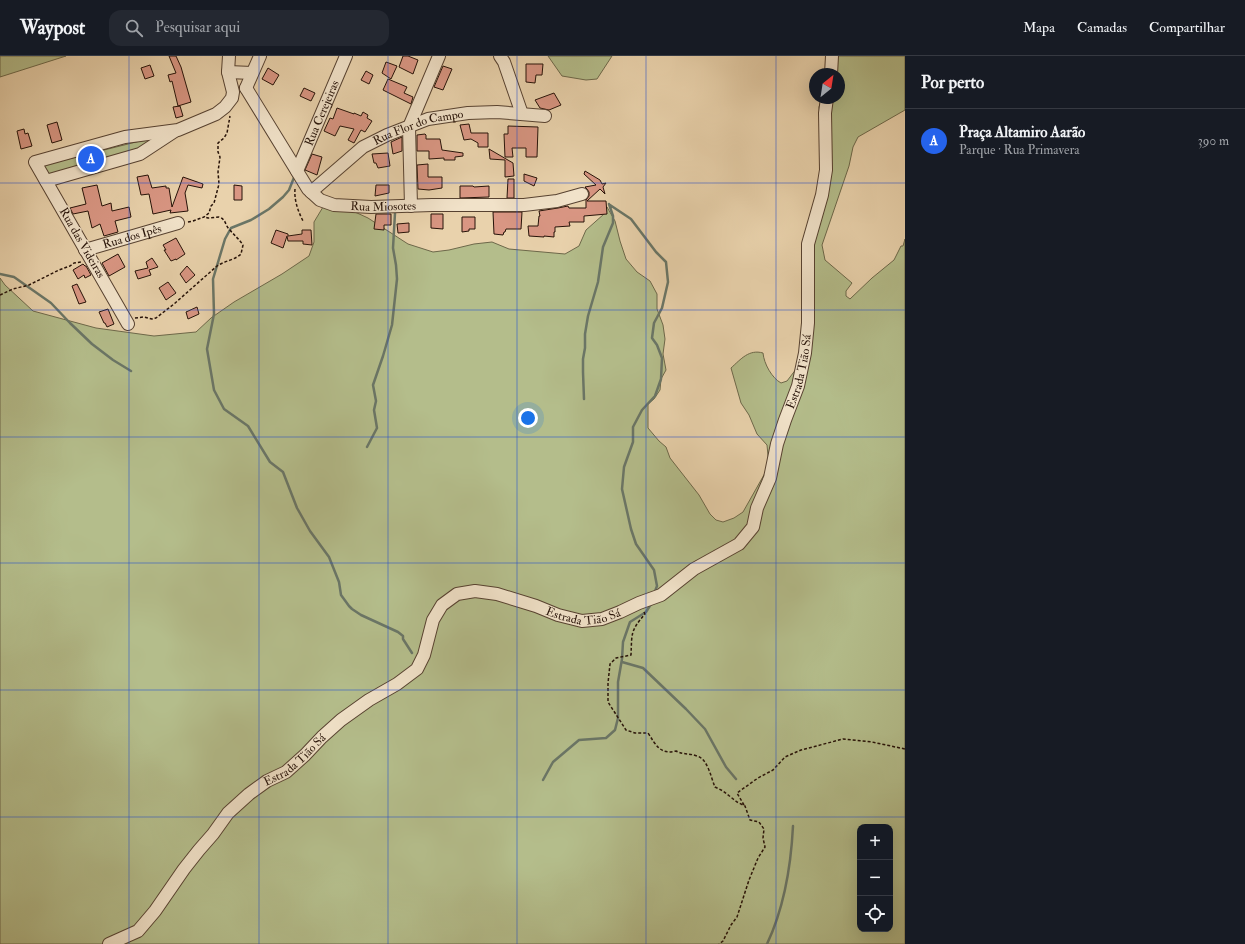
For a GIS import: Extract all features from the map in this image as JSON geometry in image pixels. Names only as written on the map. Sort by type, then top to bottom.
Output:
[{"type":"street","points":[[46,181],[140,154],[178,130],[216,114],[225,107],[232,92],[228,72],[229,56]]},
{"type":"street","points":[[232,92],[246,88],[260,56]]},
{"type":"street","name":"Rua Cerejeiras","points":[[298,172],[346,56]]},
{"type":"street","points":[[411,206],[409,127],[439,56]]},
{"type":"street","points":[[831,68],[832,56]]},
{"type":"street","points":[[504,58],[522,114]]},
{"type":"street","points":[[228,72],[252,73]]},
{"type":"street","name":"Rua Miosotes","points":[[246,88],[311,192],[320,200],[334,205],[371,207],[524,205],[557,201],[582,194]]},
{"type":"street","name":"Estrada Tião Sá","points":[[109,944],[138,930],[155,911],[188,864],[228,813],[249,794],[267,781],[286,772],[340,720],[369,700],[397,684],[417,669],[424,655],[433,620],[442,605],[457,594],[474,591],[497,594],[536,606],[558,615],[582,620],[602,619],[639,603],[661,596],[694,569],[739,544],[753,527],[757,508],[770,478],[777,444],[798,386],[805,353],[808,323],[808,244],[822,195],[826,170],[826,104]]},
{"type":"street","name":"Rua Flor do Campo","points":[[311,192],[362,147],[388,134],[428,119],[468,113],[497,112],[545,116]]},
{"type":"street","name":"Rua das Videiras","points":[[127,322],[35,162],[125,137],[178,130]]},
{"type":"street","name":"Rua dos Ipês","points":[[88,254],[178,222]]},
{"type":"path","points":[[178,222],[193,221],[204,217],[209,213],[211,206],[214,203],[218,193],[219,184],[218,172],[220,157],[218,152],[218,143],[227,133],[233,103],[232,92]]},
{"type":"path","points":[[298,172],[294,194],[298,212],[303,221]]},
{"type":"path","points":[[127,322],[144,317],[152,319],[156,318],[217,266],[236,258],[241,254],[243,245],[230,230],[225,220],[219,216],[208,218],[204,217]]},
{"type":"path","points":[[0,295],[29,285],[70,266],[88,254]]},
{"type":"path","points":[[639,603],[646,614],[637,624],[631,637],[631,655],[616,658],[610,664],[608,702],[626,730],[635,733],[648,733],[658,748],[669,753],[676,751],[682,754],[697,756],[704,760],[715,787],[745,806]]},
{"type":"path","points":[[719,944],[723,941],[737,917],[749,880],[758,858],[765,847],[763,838],[764,829],[759,822],[750,820],[745,806],[737,793],[758,778],[773,770],[785,757],[801,750],[843,740],[872,742],[905,749]]},
{"type":"green space","points":[[0,56],[66,56],[0,77]]},
{"type":"green space","points":[[548,56],[612,56],[597,79],[586,80],[562,76]]},
{"type":"green space","points":[[833,56],[905,56],[905,110],[858,137],[853,147],[849,166],[822,245],[825,260],[852,283],[846,291],[846,296],[850,299],[894,260],[901,246],[903,246],[905,239],[905,944],[0,944],[0,278],[5,285],[33,311],[96,328],[154,336],[196,332],[211,318],[234,302],[282,274],[309,256],[314,242],[314,222],[323,207],[344,207],[368,218],[408,244],[433,252],[492,242],[509,249],[565,254],[579,246],[586,230],[604,214],[607,207],[615,221],[626,259],[637,272],[650,281],[657,294],[657,309],[663,325],[665,339],[663,354],[666,370],[661,379],[660,390],[654,399],[648,404],[648,428],[666,447],[670,458],[699,495],[710,514],[716,520],[723,522],[734,518],[743,512],[769,466],[767,445],[757,434],[749,415],[741,403],[731,368],[749,354],[754,352],[763,353],[769,370],[781,383],[787,381],[803,360],[816,198],[821,165],[822,135],[820,104],[845,104],[845,68],[831,68]]},
{"type":"green space","points":[[164,135],[137,152],[48,176],[44,165]]},
{"type":"building","points":[[169,56],[176,56],[181,67],[191,102],[178,106],[172,81],[170,82],[168,75],[176,73]]},
{"type":"building","points":[[403,56],[408,56],[418,60],[413,74],[399,67]]},
{"type":"building","points":[[386,62],[397,66],[391,79],[382,73]]},
{"type":"building","points":[[526,64],[543,64],[542,75],[536,75],[535,83],[526,82]]},
{"type":"building","points":[[150,65],[154,76],[145,79],[141,68]]},
{"type":"building","points":[[443,66],[452,69],[443,90],[434,87]]},
{"type":"building","points":[[268,68],[279,75],[273,85],[262,79]]},
{"type":"building","points":[[366,71],[373,75],[369,84],[361,80]]},
{"type":"building","points":[[388,79],[407,87],[404,93],[413,97],[411,104],[383,90]]},
{"type":"building","points":[[304,88],[315,93],[311,101],[300,96]]},
{"type":"building","points":[[554,93],[561,105],[549,110],[540,108],[535,100]]},
{"type":"building","points":[[180,106],[183,116],[176,118],[173,107]]},
{"type":"building","points":[[337,108],[361,116],[363,112],[368,115],[367,118],[372,121],[365,132],[361,130],[354,143],[348,140],[354,129],[340,126],[335,136],[324,131],[330,118],[333,119]]},
{"type":"building","points":[[57,122],[62,140],[52,143],[47,125]]},
{"type":"building","points":[[469,124],[471,133],[488,133],[488,147],[478,147],[478,143],[471,139],[464,140],[460,125]]},
{"type":"building","points":[[508,126],[538,127],[537,157],[526,157],[526,148],[512,148],[513,157],[505,157],[504,134],[508,134]]},
{"type":"building","points":[[24,129],[25,134],[28,133],[32,146],[21,149],[17,131]]},
{"type":"building","points":[[425,134],[426,139],[440,139],[442,150],[463,153],[463,156],[455,157],[455,160],[444,160],[444,158],[429,159],[429,151],[417,151],[417,135]]},
{"type":"building","points":[[402,137],[402,151],[393,154],[391,142]]},
{"type":"building","points":[[489,149],[513,163],[514,176],[505,177],[505,160],[490,159]]},
{"type":"building","points":[[388,153],[390,166],[378,168],[376,163],[374,163],[372,154]]},
{"type":"building","points":[[312,154],[322,157],[317,175],[305,170]]},
{"type":"building","points":[[428,164],[428,177],[442,177],[442,188],[429,190],[418,189],[417,165]]},
{"type":"building","points":[[585,171],[600,180],[602,184],[606,183],[603,187],[605,194],[600,189],[587,201],[606,201],[607,214],[584,216],[584,222],[569,222],[570,226],[555,227],[554,237],[529,236],[528,226],[538,226],[540,216],[539,211],[568,206],[569,208],[586,208],[586,200],[589,196],[589,192],[585,187],[596,185],[584,174]]},
{"type":"building","points":[[524,174],[537,178],[534,186],[524,181]]},
{"type":"building","points":[[148,175],[152,188],[166,186],[166,188],[169,188],[172,207],[183,177],[203,184],[202,188],[188,185],[185,193],[188,211],[170,213],[171,210],[153,214],[149,194],[141,195],[137,177]]},
{"type":"building","points":[[508,179],[514,179],[514,198],[507,198]]},
{"type":"building","points":[[97,185],[102,206],[111,203],[112,211],[129,207],[131,217],[115,221],[118,232],[104,236],[100,224],[92,228],[88,211],[73,214],[70,208],[86,204],[82,188]]},
{"type":"building","points":[[234,185],[242,186],[242,200],[234,200]]},
{"type":"building","points":[[376,185],[389,185],[389,193],[375,196]]},
{"type":"building","points":[[460,186],[489,186],[489,197],[460,198]]},
{"type":"building","points":[[493,212],[522,212],[521,229],[506,229],[503,235],[494,234]]},
{"type":"building","points":[[376,214],[391,214],[391,225],[384,225],[384,230],[374,229]]},
{"type":"building","points":[[431,214],[443,214],[443,229],[431,228]]},
{"type":"building","points":[[462,217],[475,217],[475,229],[469,229],[469,231],[462,232]]},
{"type":"building","points":[[409,223],[409,232],[398,233],[397,224]]},
{"type":"building","points":[[276,230],[288,234],[288,236],[302,234],[302,230],[311,230],[312,245],[303,244],[303,241],[288,241],[287,236],[283,248],[271,243]]},
{"type":"building","points":[[176,238],[185,254],[176,260],[171,261],[164,250],[166,250],[163,245]]},
{"type":"building","points":[[118,254],[125,267],[109,276],[102,263]]},
{"type":"building","points":[[152,258],[158,267],[149,270],[151,275],[138,279],[135,271],[148,268],[146,262]]},
{"type":"building","points":[[83,264],[86,266],[91,275],[85,278],[84,275],[78,279],[73,270]]},
{"type":"building","points":[[187,266],[195,275],[186,283],[180,274]]},
{"type":"building","points":[[168,282],[176,293],[166,300],[159,288]]},
{"type":"building","points":[[77,284],[86,302],[79,304],[72,286]]},
{"type":"building","points":[[197,307],[199,314],[188,319],[186,312]]},
{"type":"building","points":[[108,309],[114,324],[107,327],[99,312]]},
{"type":"waterway","points":[[295,175],[289,190],[283,197],[269,209],[251,220],[231,228],[225,239],[213,279],[214,314],[207,349],[214,390],[224,409],[248,426],[270,462],[283,472],[297,508],[310,531],[329,557],[339,582],[341,595],[349,606],[361,615],[398,632],[403,636],[403,639],[412,653]]},
{"type":"waterway","points":[[584,399],[583,359],[585,334],[588,316],[598,282],[603,247],[613,223],[613,216],[609,204]]},
{"type":"waterway","points":[[610,205],[631,219],[656,252],[666,262],[668,282],[662,308],[654,323],[652,338],[657,345],[662,358],[661,379],[655,396],[642,410],[633,427],[633,442],[624,467],[622,489],[636,544],[654,570],[657,586],[654,594]]},
{"type":"waterway","points":[[367,447],[377,428],[374,410],[376,401],[373,385],[392,325],[397,279],[393,248],[395,213]]},
{"type":"waterway","points":[[0,274],[14,277],[51,303],[92,344],[113,360],[131,371]]},
{"type":"waterway","points":[[543,780],[553,762],[579,740],[606,738],[615,730],[618,718],[618,682],[623,642],[630,622],[646,612],[651,604]]},
{"type":"waterway","points":[[622,662],[643,668],[686,709],[705,729],[726,767],[736,779]]},
{"type":"waterway","points":[[767,944],[778,916],[786,886],[793,826]]},
{"type":"place","name":"Praça Altamiro Aarão","points":[[91,159]]}]
